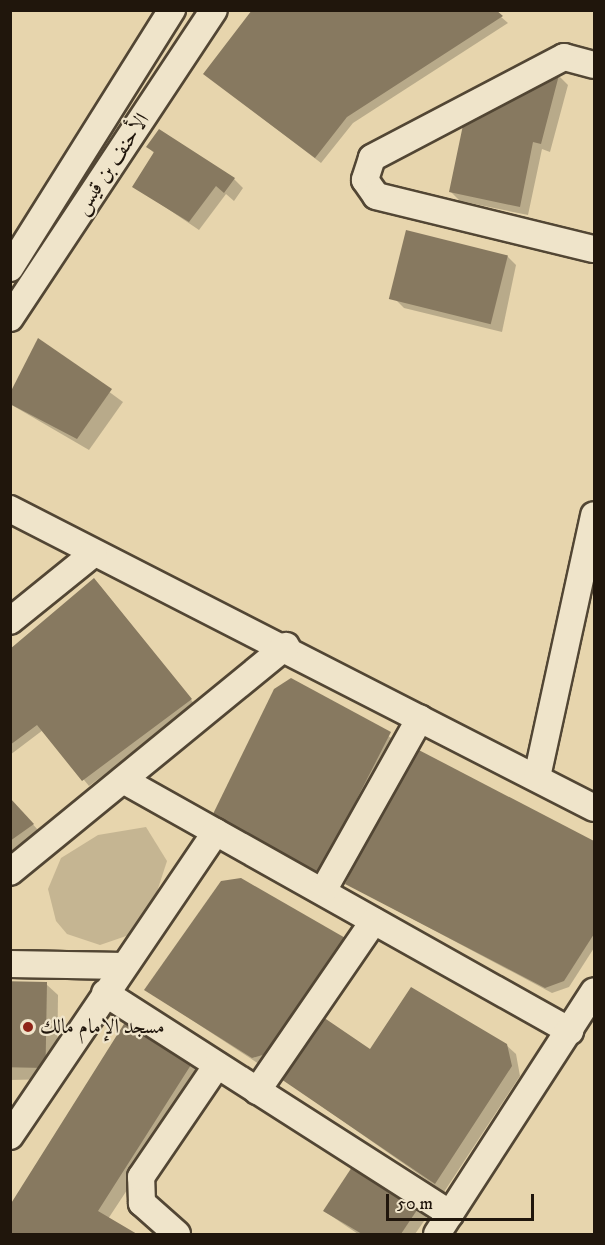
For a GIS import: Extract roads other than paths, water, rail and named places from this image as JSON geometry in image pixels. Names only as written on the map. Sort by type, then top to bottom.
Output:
[{"type":"street","name":"الأحنف بن قيس","points":[[10,268],[172,10]]},
{"type":"street","name":"الأحنف بن قيس","points":[[10,318],[214,10]]},
{"type":"street","points":[[594,65],[564,57],[372,158],[365,180],[376,196],[594,249]]},
{"type":"street","points":[[14,508],[94,553],[286,646],[594,808]]},
{"type":"street","points":[[537,777],[594,515]]},
{"type":"street","points":[[10,621],[94,553]]},
{"type":"street","points":[[10,872],[286,646]]},
{"type":"street","points":[[323,891],[420,718]]},
{"type":"street","points":[[123,780],[570,1031]]},
{"type":"street","points":[[10,1136],[216,832]]},
{"type":"street","points":[[257,1091],[374,921]]},
{"type":"street","points":[[10,964],[124,966]]},
{"type":"street","points":[[105,993],[257,1091],[444,1224],[594,992]]},
{"type":"street","points":[[177,1234],[142,1203],[141,1178],[217,1065]]},
{"type":"place","name":"مسجد الإمام مالك","points":[[28,1027]]}]
